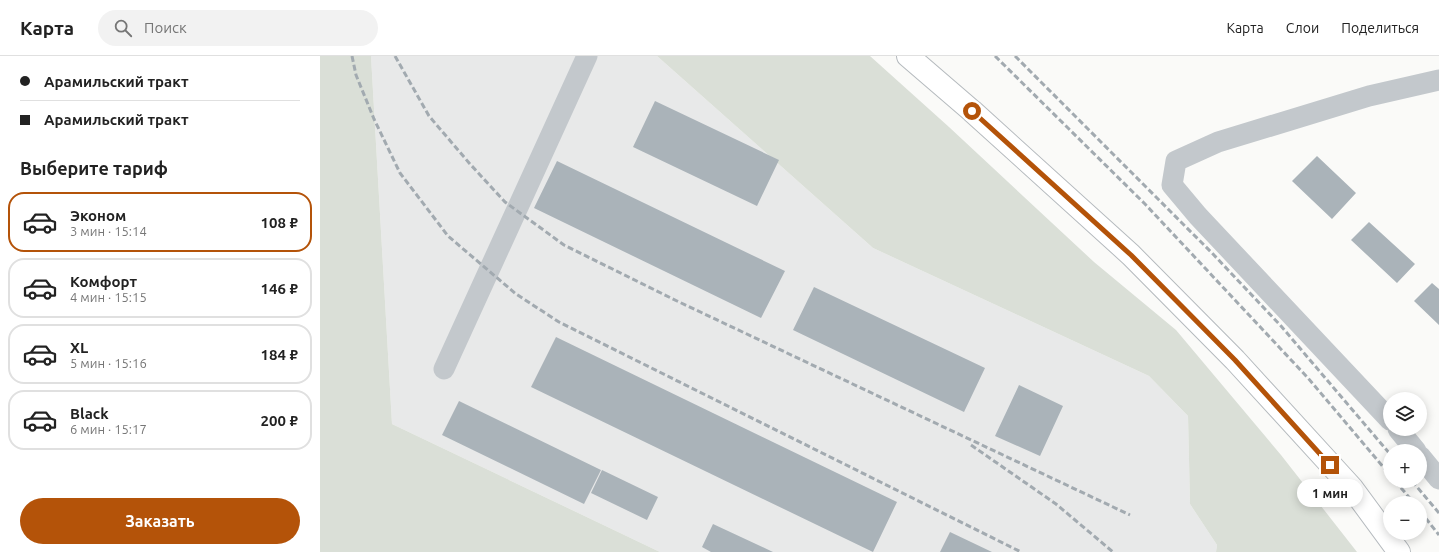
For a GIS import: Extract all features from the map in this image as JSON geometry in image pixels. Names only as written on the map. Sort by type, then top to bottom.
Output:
[{"type":"main road","points":[[908,56],[972,111],[1131,255],[1235,360],[1352,488],[1399,552]]},
{"type":"lane","points":[[444,369],[588,56]]},
{"type":"lane","points":[[1383,413],[1198,216],[1172,185],[1176,161],[1218,142],[1369,96],[1439,80]]},
{"type":"lane","points":[[1404,436],[1410,444]]},
{"type":"lane","points":[[1427,464],[1439,479]]},
{"type":"shaded area","points":[[320,56],[371,56],[392,424],[660,552],[320,552]]},
{"type":"shaded area","points":[[371,56],[657,56],[873,248],[1149,376],[1188,416],[1190,504],[1217,545],[1216,552],[660,552],[392,424]]},
{"type":"shaded area","points":[[657,56],[870,56],[949,127],[1094,262],[1176,330],[1281,455],[1357,552],[1216,552],[1217,545],[1190,504],[1188,416],[1149,376],[873,248]]},
{"type":"building","points":[[655,101],[779,160],[757,206],[633,147]]},
{"type":"building","points":[[1317,156],[1356,193],[1332,219],[1292,181]]},
{"type":"building","points":[[557,161],[785,271],[761,318],[534,208]]},
{"type":"building","points":[[1369,222],[1415,264],[1397,283],[1351,240]]},
{"type":"building","points":[[1432,283],[1439,289],[1439,325],[1414,301]]},
{"type":"building","points":[[814,287],[985,368],[964,412],[793,330]]},
{"type":"building","points":[[556,337],[897,502],[873,552],[531,387]]},
{"type":"building","points":[[1019,385],[1063,406],[1040,456],[995,436]]},
{"type":"building","points":[[459,401],[601,470],[584,504],[442,435]]},
{"type":"building","points":[[602,470],[658,497],[647,520],[591,493]]},
{"type":"building","points":[[713,524],[773,552],[711,552],[702,547]]},
{"type":"building","points":[[950,532],[992,552],[940,552]]},
{"type":"railway","points":[[352,56],[356,75],[374,119],[400,173],[448,236],[516,294],[559,322],[1021,552]]},
{"type":"railway","points":[[395,56],[429,116],[470,164],[505,202],[564,245],[677,301],[1130,515]]},
{"type":"railway","points":[[995,56],[1145,204],[1308,378],[1383,467]]},
{"type":"railway","points":[[1015,56],[1212,253],[1281,326],[1383,446]]},
{"type":"railway","points":[[971,445],[1056,504],[1113,552]]},
{"type":"railway","points":[[1401,488],[1408,496]]},
{"type":"railway","points":[[1418,488],[1439,513]]},
{"type":"railway","points":[[1427,520],[1439,535]]},
{"type":"route","points":[[972,111],[1131,255],[1235,360],[1330,465]]}]
